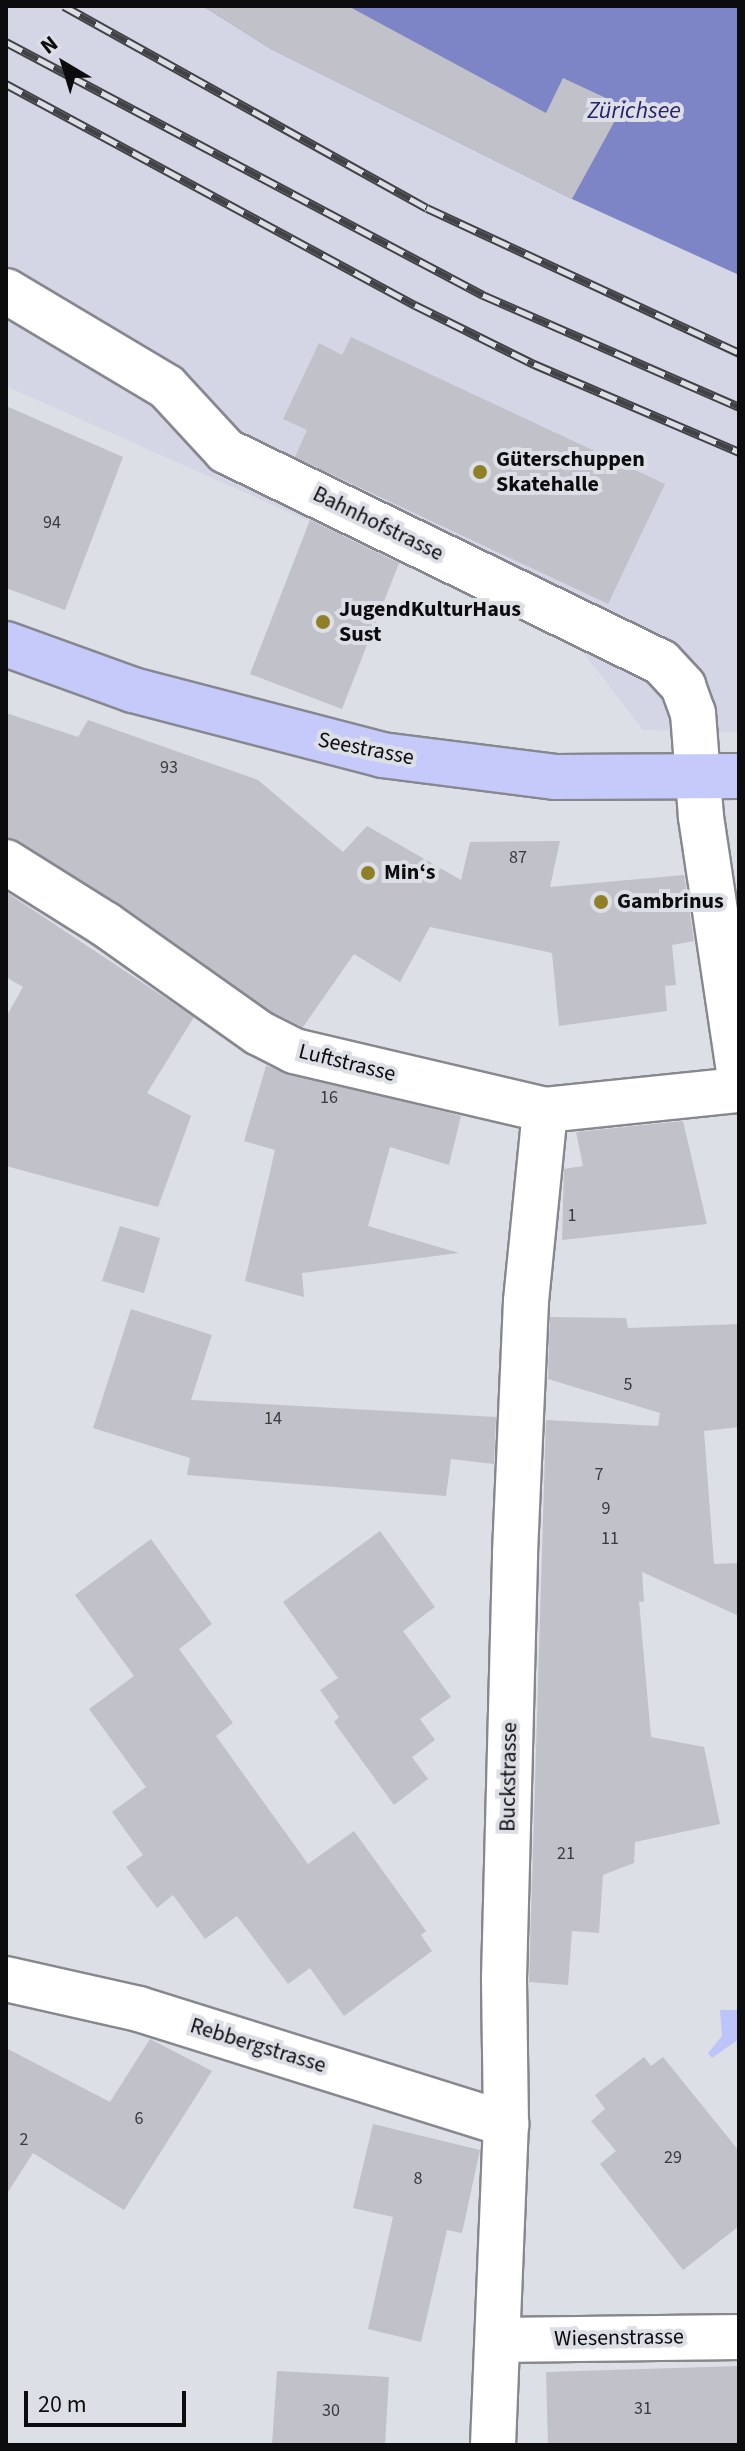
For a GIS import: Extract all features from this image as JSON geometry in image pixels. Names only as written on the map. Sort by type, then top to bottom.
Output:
[{"type":"main road","name":"Seestrasse","points":[[6,644],[133,690],[382,755],[555,777],[718,778]]},
{"type":"street","name":"Bahnhofstrasse","points":[[6,291],[167,387],[226,451],[661,662],[683,686],[718,778],[739,1072]]},
{"type":"street","name":"Luftstrasse","points":[[6,862],[105,924],[259,1033],[294,1051],[545,1110],[739,1090]]},
{"type":"street","name":"Buckstrasse","points":[[493,2445],[506,2124],[504,1978],[516,1532],[526,1301],[545,1110]]},
{"type":"street","name":"Rebbergstrasse","points":[[6,1979],[139,2009],[506,2124]]},
{"type":"street","name":"Wiesenstrasse","points":[[499,2340],[739,2337]]},
{"type":"shaded area","points":[[6,6],[203,6],[271,49],[572,199],[739,275],[739,732],[643,730],[573,639],[6,386]]},
{"type":"shaded area","points":[[720,2010],[739,2010],[739,2039],[712,2058],[708,2053],[722,2036]]},
{"type":"water","name":"Zürichsee","points":[[203,6],[739,6],[739,275],[572,199],[271,49]]},
{"type":"building","points":[[203,6],[348,6],[546,113],[563,78],[623,106],[572,199],[271,49]]},
{"type":"building","name":"Güterschuppen Skatehalle","points":[[351,337],[665,484],[608,604],[295,457],[307,430],[283,419],[319,343],[342,355]]},
{"type":"building","points":[[6,406],[123,457],[65,610],[6,588]]},
{"type":"building","name":"JugendKulturHaus Sust","points":[[310,520],[399,563],[342,709],[250,674]]},
{"type":"building","points":[[6,713],[78,737],[88,720],[258,780],[343,852],[367,826],[461,880],[470,842],[560,841],[550,887],[684,875],[694,941],[672,945],[676,985],[665,986],[667,1011],[559,1026],[552,953],[430,927],[400,982],[354,954],[303,1027],[272,1012],[118,903],[6,837]]},
{"type":"building","points":[[6,892],[194,1017],[147,1093],[191,1116],[158,1207],[6,1166],[6,1017],[23,987],[6,977]]},
{"type":"building","points":[[266,1066],[461,1116],[449,1165],[390,1147],[368,1226],[459,1253],[302,1273],[304,1297],[245,1281],[275,1150],[244,1141]]},
{"type":"building","points":[[683,1121],[707,1224],[562,1240],[564,1169],[583,1166],[576,1132]]},
{"type":"building","points":[[120,1226],[160,1238],[144,1293],[102,1281]]},
{"type":"building","points":[[131,1309],[212,1335],[191,1400],[496,1417],[494,1464],[451,1459],[446,1496],[187,1475],[190,1458],[93,1428]]},
{"type":"building","points":[[550,1317],[626,1318],[628,1328],[739,1324],[739,1427],[704,1431],[714,1564],[739,1563],[739,1616],[642,1572],[644,1602],[639,1601],[651,1737],[704,1747],[720,1824],[635,1842],[634,1863],[603,1875],[599,1933],[572,1931],[568,1985],[529,1982],[546,1420],[658,1426],[660,1413],[548,1379]]},
{"type":"building","points":[[380,1531],[435,1607],[403,1631],[451,1697],[420,1719],[435,1740],[412,1757],[428,1779],[394,1805],[334,1722],[339,1717],[320,1690],[338,1678],[283,1602]]},
{"type":"building","points":[[151,1539],[212,1624],[179,1649],[233,1723],[216,1736],[308,1864],[354,1831],[426,1931],[421,1935],[432,1951],[344,2016],[310,1968],[288,1984],[237,1916],[205,1939],[173,1895],[157,1908],[126,1867],[143,1855],[112,1812],[146,1787],[89,1709],[134,1676],[75,1595]]},
{"type":"building","points":[[150,2039],[212,2071],[124,2210],[33,2153],[6,2195],[6,2048],[110,2102]]},
{"type":"building","points":[[644,2057],[651,2066],[663,2057],[739,2151],[739,2226],[683,2270],[600,2164],[616,2151],[591,2121],[605,2109],[595,2095]]},
{"type":"building","points":[[373,2124],[480,2150],[462,2233],[447,2230],[421,2342],[368,2329],[393,2217],[353,2208]]},
{"type":"building","points":[[739,2366],[739,2445],[548,2445],[546,2372]]},
{"type":"building","points":[[277,2371],[389,2377],[385,2445],[272,2445]]},
{"type":"railway","points":[[64,6],[427,208],[739,353]]},
{"type":"railway","points":[[6,42],[483,295],[739,407]]},
{"type":"railway","points":[[6,84],[415,305],[534,364],[739,452]]},
{"type":"place","name":"Güterschuppen Skatehalle","points":[[480,472]]},
{"type":"place","name":"JugendKulturHaus Sust","points":[[323,622]]},
{"type":"place","name":"Min‘s","points":[[368,873]]},
{"type":"place","name":"Gambrinus","points":[[601,902]]}]
